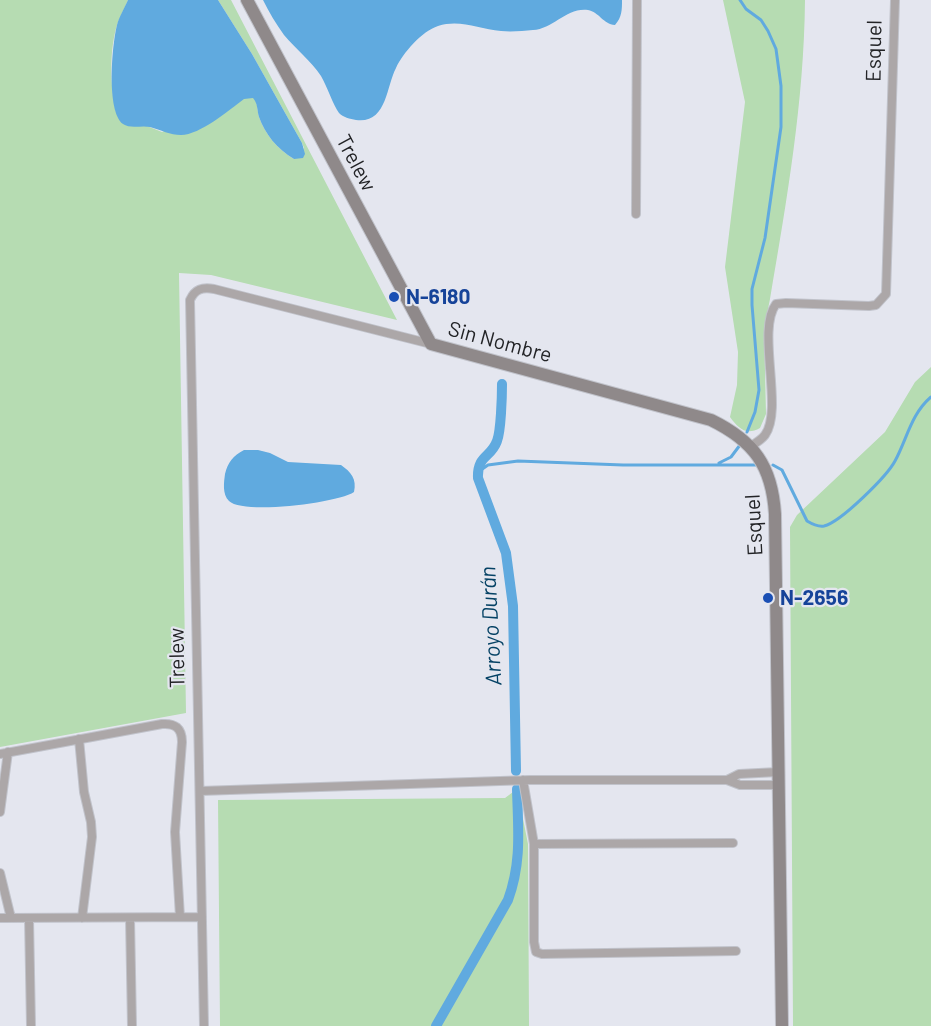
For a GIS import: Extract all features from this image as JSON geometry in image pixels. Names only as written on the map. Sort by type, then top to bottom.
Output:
[{"type":"main road","name":"Trelew","points":[[247,0],[431,344]]},
{"type":"main road","name":"Sin Nombre","points":[[431,344],[696,414],[725,427],[751,446]]},
{"type":"main road","name":"Esquel","points":[[751,446],[767,471],[774,499],[782,1026]]},
{"type":"street","points":[[636,214],[637,0]]},
{"type":"street","name":"Esquel","points":[[751,446],[765,436],[771,420],[769,338],[770,321],[776,304],[869,306],[876,305],[886,294],[895,0]]},
{"type":"street","name":"Sin Nombre","points":[[197,290],[213,289],[431,344]]},
{"type":"street","name":"Trelew","points":[[197,290],[193,294],[190,307],[204,1026]]},
{"type":"street","points":[[0,813],[4,753],[171,724],[181,732],[182,742],[175,832],[180,917]]},
{"type":"street","points":[[80,739],[84,792],[92,837],[82,918]]},
{"type":"street","points":[[200,791],[523,780],[727,780],[740,785],[778,778]]},
{"type":"street","points":[[523,780],[534,844],[534,948],[539,954],[736,951]]},
{"type":"street","points":[[534,844],[733,843]]},
{"type":"street","points":[[0,873],[11,918]]},
{"type":"street","points":[[0,918],[202,917]]},
{"type":"street","points":[[29,918],[31,1026]]},
{"type":"street","points":[[130,918],[132,1026]]},
{"type":"green space","points":[[0,0],[128,0],[118,22],[113,43],[112,79],[116,112],[134,126],[147,126],[162,132],[244,98],[254,98],[259,117],[268,135],[282,151],[294,159],[304,148],[252,54],[218,0],[231,0],[397,320],[211,275],[179,273],[186,713],[0,747]]},
{"type":"green space","points":[[723,0],[805,0],[802,76],[794,150],[764,329],[766,414],[760,428],[751,431],[743,430],[730,417],[737,385],[738,352],[725,267],[745,102]]},
{"type":"green space","points":[[931,367],[931,1026],[793,1026],[790,527],[797,515],[885,432],[915,382]]},
{"type":"green space","points":[[517,789],[528,844],[529,1026],[220,1026],[218,800],[505,798]]},
{"type":"water","points":[[128,0],[218,0],[252,54],[302,143],[305,154],[303,158],[294,159],[272,141],[259,117],[253,98],[244,99],[214,121],[189,134],[177,135],[150,127],[123,124],[114,106],[112,62],[117,25]]},
{"type":"water","points":[[263,0],[622,0],[622,10],[615,25],[607,23],[592,11],[580,10],[540,29],[533,30],[501,31],[454,24],[438,26],[414,43],[399,62],[380,110],[366,120],[356,120],[339,113],[321,76],[284,35]]},
{"type":"water","points":[[244,450],[270,453],[288,462],[341,465],[352,476],[355,483],[354,492],[330,500],[291,506],[238,505],[229,501],[225,495],[225,474],[232,460]]},
{"type":"waterway","points":[[740,0],[746,9],[761,20],[768,31],[776,49],[781,86],[781,127],[765,238],[752,289],[759,390],[755,412],[747,432]]},
{"type":"waterway","name":"Arroyo Durán","points":[[502,384],[498,436],[494,447],[480,465],[478,478],[506,553],[513,606],[516,771]]},
{"type":"waterway","points":[[773,465],[782,470],[807,521],[817,526],[832,523],[852,508],[883,477],[895,461],[919,411],[931,397]]},
{"type":"waterway","points":[[719,463],[731,457],[740,445]]},
{"type":"waterway","points":[[478,472],[488,465],[518,461],[623,465],[756,465]]},
{"type":"waterway","name":"Arroyo Durán","points":[[436,1026],[508,900],[517,859],[517,789]]},
{"type":"place","name":"N-6180","points":[[394,297]]},
{"type":"place","name":"N-2656","points":[[768,598]]}]
